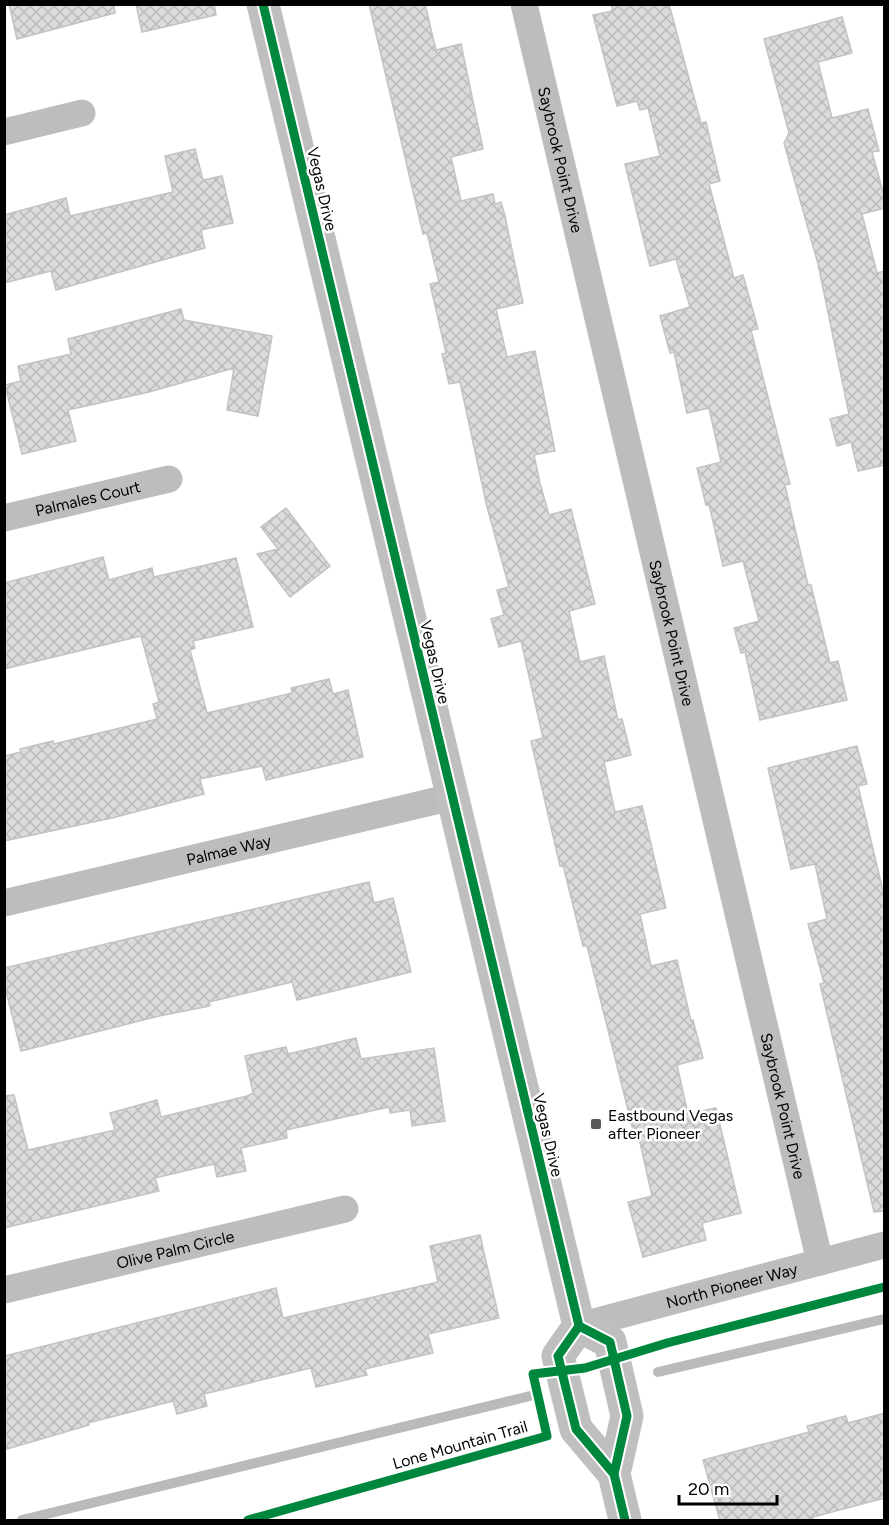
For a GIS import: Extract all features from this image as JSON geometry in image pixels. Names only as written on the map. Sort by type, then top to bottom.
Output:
[{"type":"main road","name":"Vegas Drive","points":[[263,4],[579,1326]]},
{"type":"main road","points":[[614,1474],[576,1429],[558,1356],[579,1326],[610,1342],[627,1416],[614,1474],[625,1521]]},
{"type":"street","name":"Saybrook Point Drive","points":[[524,4],[820,1262]]},
{"type":"street","points":[[4,132],[82,113]]},
{"type":"street","name":"Palmales Court","points":[[4,518],[169,479]]},
{"type":"street","name":"Palmae Way","points":[[4,903],[452,797]]},
{"type":"street","name":"Olive Palm Circle","points":[[4,1290],[345,1209]]},
{"type":"street","name":"North Pioneer Way","points":[[579,1326],[885,1245]]},
{"type":"building","points":[[9,4],[114,4],[115,13],[17,39]]},
{"type":"building","points":[[136,4],[214,4],[216,15],[142,32]]},
{"type":"building","points":[[369,4],[425,4],[436,50],[461,44],[483,149],[451,157],[461,201],[493,194],[495,204],[501,202],[505,216],[523,303],[496,309],[507,357],[535,351],[555,451],[534,455],[540,483],[549,515],[571,509],[595,604],[569,611],[580,662],[604,656],[618,720],[622,719],[631,755],[604,762],[615,812],[642,806],[666,908],[640,914],[651,966],[677,960],[691,1021],[693,1020],[703,1058],[677,1065],[688,1114],[716,1108],[741,1213],[702,1223],[706,1240],[643,1257],[628,1202],[652,1196],[637,1129],[633,1130],[587,946],[583,946],[563,865],[560,866],[531,741],[543,738],[521,641],[499,647],[491,619],[504,615],[497,590],[509,587],[487,507],[460,382],[449,384],[442,354],[446,353],[430,284],[439,282],[427,233],[423,234]]},
{"type":"building","points":[[612,4],[669,4],[701,123],[706,122],[720,181],[709,184],[734,278],[743,275],[758,329],[751,330],[790,484],[785,485],[808,585],[811,585],[830,663],[838,661],[847,700],[760,720],[745,652],[741,653],[734,628],[759,621],[743,561],[723,566],[709,504],[706,505],[697,468],[721,462],[709,408],[687,413],[674,352],[670,353],[660,316],[690,307],[676,259],[650,266],[625,164],[660,156],[648,108],[640,110],[637,101],[617,106],[593,15],[612,11]]},
{"type":"building","points":[[842,17],[852,53],[818,62],[832,118],[868,109],[879,151],[872,152],[885,199],[885,208],[862,214],[877,273],[885,271],[885,465],[858,471],[851,442],[837,446],[830,419],[849,414],[818,264],[784,143],[789,133],[764,39]]},
{"type":"building","points":[[195,149],[203,180],[222,176],[233,223],[201,230],[205,248],[56,290],[51,271],[4,283],[4,215],[66,198],[70,216],[173,192],[165,156]]},
{"type":"building","points":[[181,309],[184,320],[272,336],[258,416],[227,410],[234,368],[149,392],[68,410],[76,441],[22,454],[5,385],[21,381],[18,366],[71,354],[68,339]]},
{"type":"building","points":[[286,508],[330,566],[290,597],[257,554],[278,549],[261,527]]},
{"type":"building","points":[[103,557],[109,580],[152,568],[154,577],[236,558],[253,627],[193,641],[195,648],[190,650],[207,713],[292,693],[291,688],[329,679],[333,694],[348,690],[363,757],[266,780],[262,766],[200,779],[204,794],[112,818],[4,841],[4,756],[21,752],[20,749],[53,741],[54,744],[157,719],[153,704],[159,702],[141,636],[4,669],[4,583]]},
{"type":"building","points":[[857,746],[867,784],[858,786],[885,899],[885,1211],[874,1212],[820,984],[824,983],[808,924],[827,919],[815,864],[791,869],[768,768]]},
{"type":"building","points":[[369,882],[374,903],[393,898],[411,972],[297,1000],[292,982],[209,1002],[210,1006],[159,1016],[21,1051],[4,983],[4,968]]},
{"type":"building","points":[[356,1038],[361,1059],[434,1048],[445,1121],[412,1126],[410,1110],[390,1113],[389,1107],[286,1130],[287,1138],[241,1148],[246,1171],[217,1177],[214,1164],[155,1178],[159,1191],[4,1228],[4,1096],[14,1095],[28,1150],[115,1130],[110,1113],[157,1100],[161,1117],[247,1096],[253,1093],[245,1056],[286,1047],[288,1054]]},
{"type":"building","points":[[480,1235],[499,1318],[428,1334],[433,1353],[365,1369],[367,1375],[316,1387],[311,1368],[204,1394],[207,1406],[177,1414],[173,1401],[88,1423],[89,1425],[4,1450],[4,1356],[276,1288],[283,1318],[438,1282],[430,1246]]},
{"type":"building","points":[[885,1413],[885,1498],[813,1517],[814,1521],[720,1521],[703,1460],[809,1432],[807,1426],[846,1416],[848,1423]]},
{"type":"waterway","points":[[658,1372],[884,1319]]},
{"type":"waterway","points":[[22,1520],[530,1396]]},
{"type":"cycle path","points":[[263,4],[579,1326],[558,1356],[576,1429],[614,1474],[625,1520]]},
{"type":"cycle path","name":"Lone Mountain Trail","points":[[248,1520],[547,1436],[533,1374],[585,1368],[667,1343],[884,1287]]},
{"type":"cycle path","points":[[579,1326],[610,1342],[627,1416],[614,1474]]},
{"type":"place","name":"Eastbound Vegas after Pioneer","points":[[596,1124]]}]
